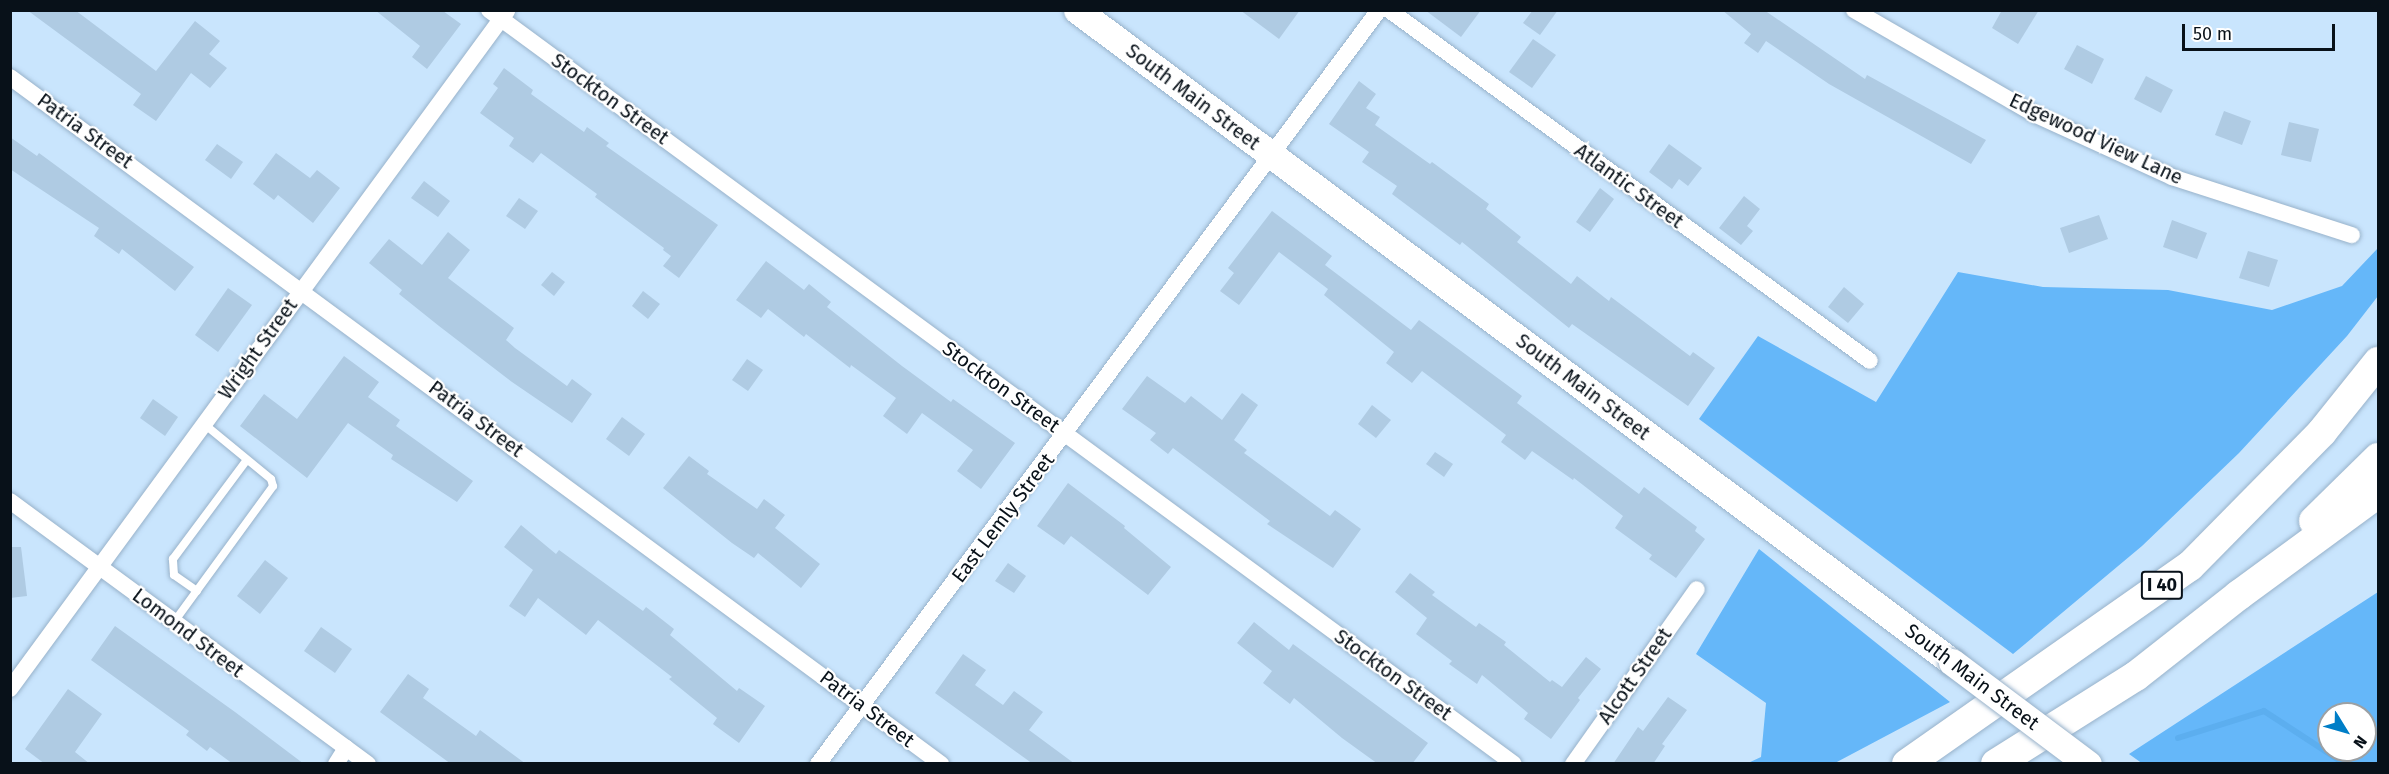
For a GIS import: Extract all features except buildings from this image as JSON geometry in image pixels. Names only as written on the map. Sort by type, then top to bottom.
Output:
[{"type":"highway","name":"I 40","points":[[1907,764],[2190,566],[2322,432],[2379,362]]},
{"type":"highway","points":[[2239,595],[2379,458]]},
{"type":"highway","points":[[1996,764],[2136,676],[2239,595],[2379,493]]},
{"type":"main road","name":"South Main Street","points":[[1077,10],[2088,764]]},
{"type":"street","name":"East Lemly Street","points":[[818,764],[1378,10]]},
{"type":"street","name":"Atlantic Street","points":[[1389,10],[1870,361]]},
{"type":"street","name":"Edgewood View Lane","points":[[1854,10],[2034,114],[2172,177],[2352,235]]},
{"type":"street","name":"Wright Street","points":[[10,689],[499,14]]},
{"type":"street","name":"Stockton Street","points":[[499,14],[1514,764]]},
{"type":"street","name":"Patria Street","points":[[10,77],[301,289],[941,764]]},
{"type":"street","name":"Lomond Street","points":[[10,501],[368,764]]},
{"type":"street","name":"Alcott Street","points":[[1574,764],[1697,590]]},
{"type":"street","points":[[336,764],[346,748]]},
{"type":"lane","points":[[174,622],[273,486],[271,479],[246,461],[204,424]]},
{"type":"lane","points":[[196,591],[174,575],[173,559],[246,461]]},
{"type":"shaded area","points":[[2378,248],[2378,296],[2347,336],[2239,453],[2142,546],[2013,654],[1699,419],[1758,336],[1876,402],[1958,272],[2043,287],[2168,290],[2272,310],[2342,286]]},
{"type":"shaded area","points":[[1759,549],[1950,702],[1835,763],[1748,763],[1761,757],[1766,703],[1696,654]]},
{"type":"shaded area","points":[[2378,592],[2378,763],[2143,764],[2129,754]]},
{"type":"waterway","points":[[2178,738],[2264,711],[2345,764]]}]
